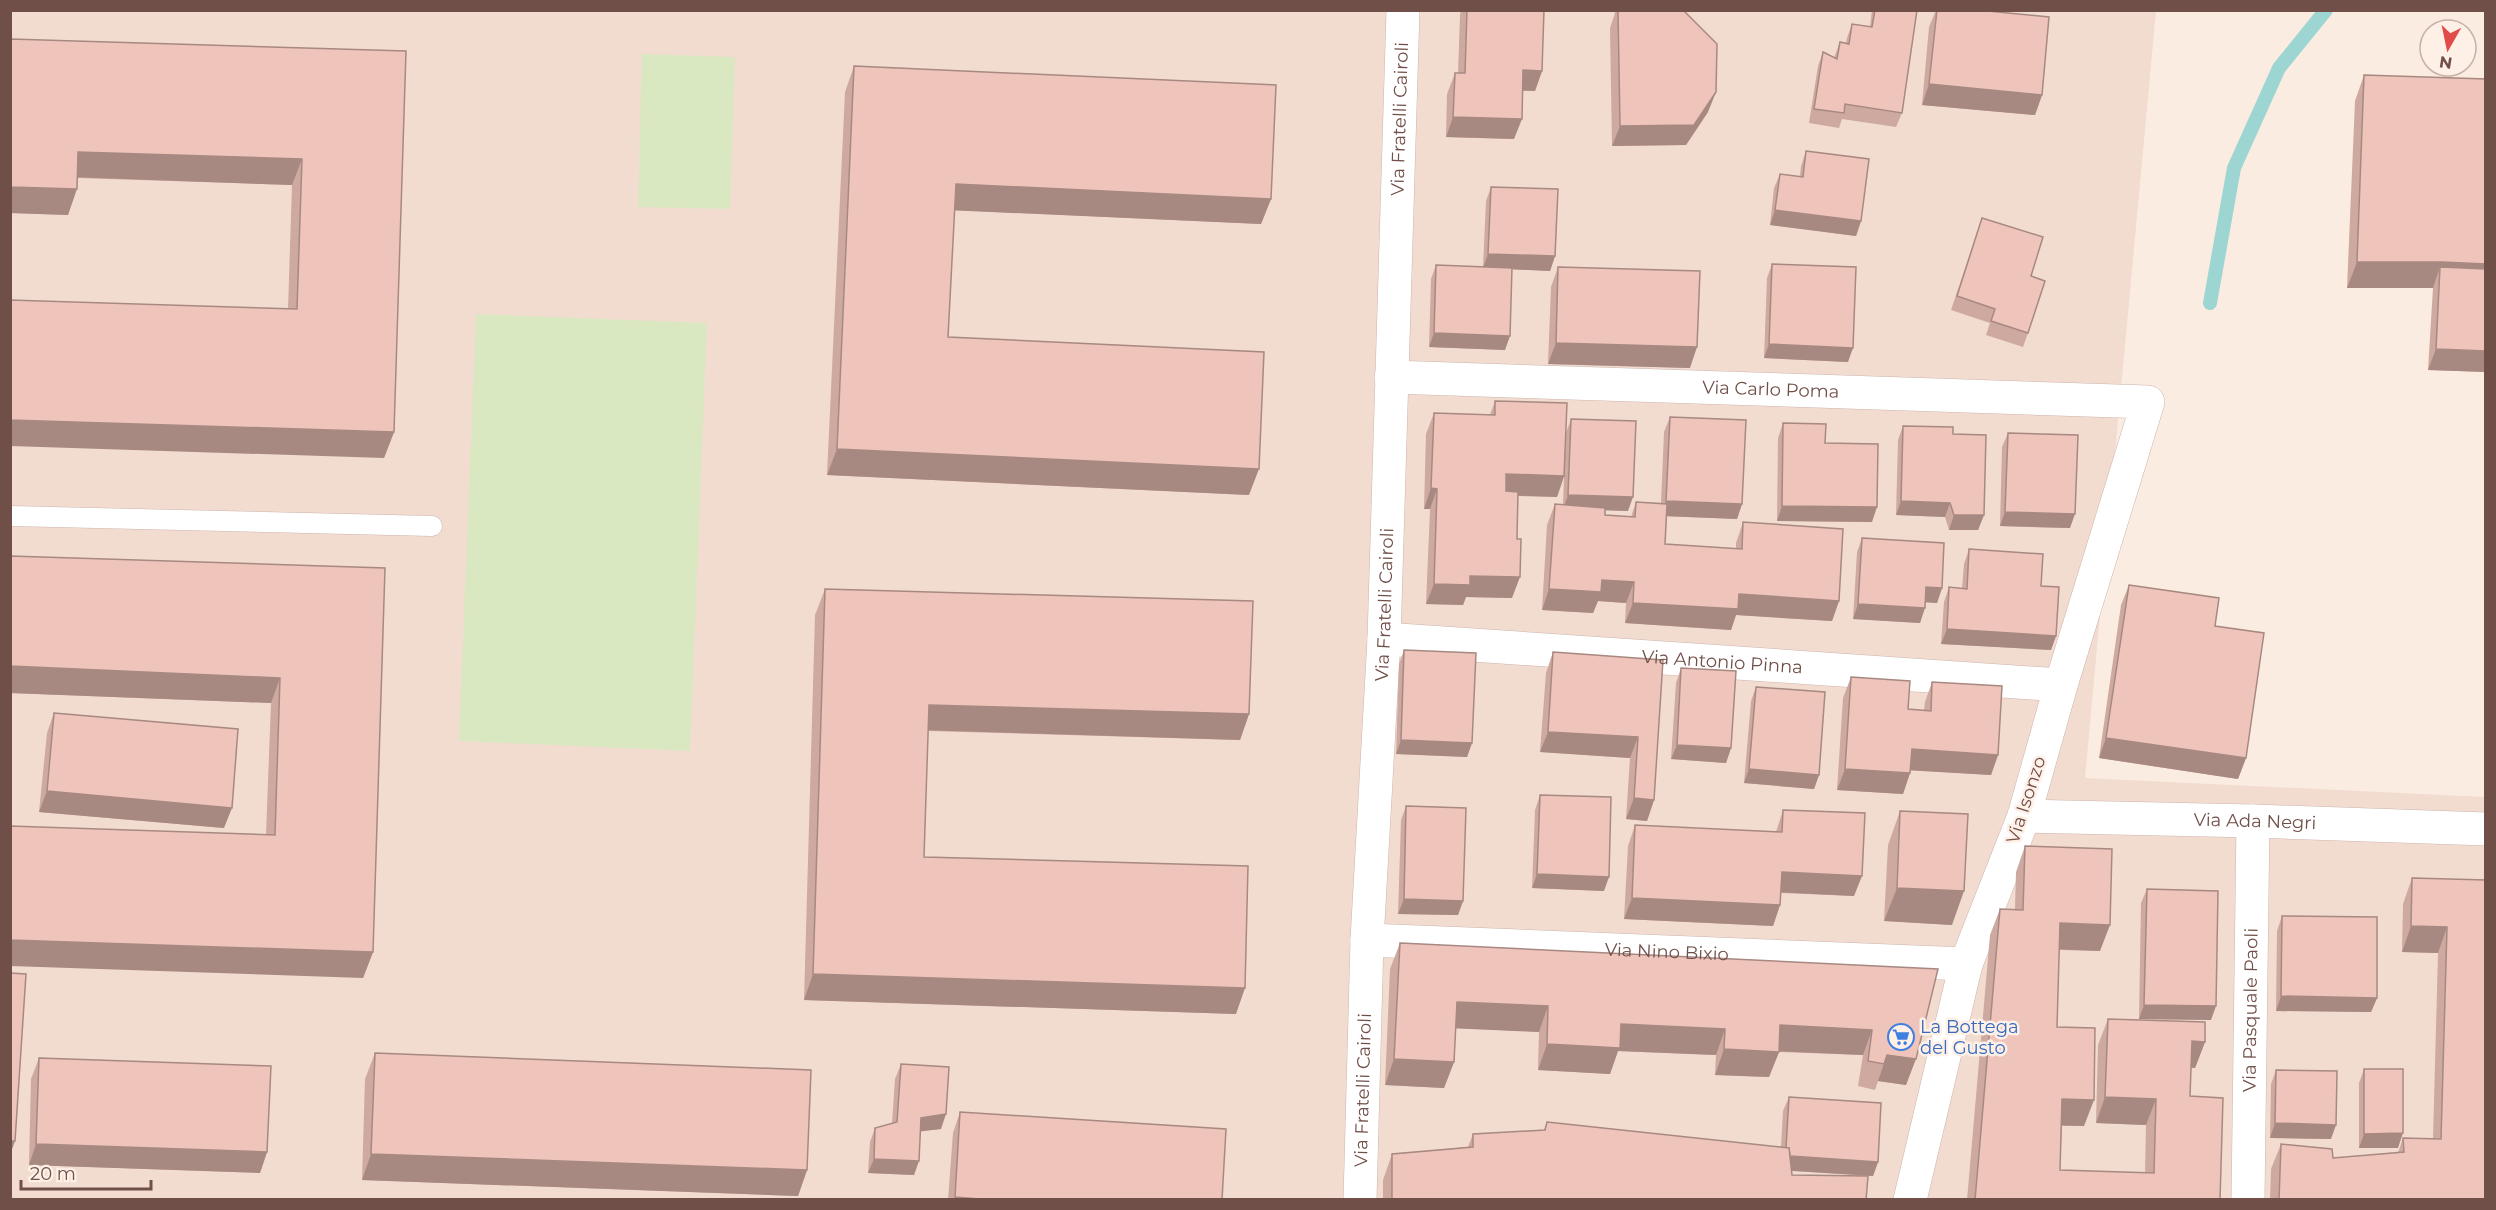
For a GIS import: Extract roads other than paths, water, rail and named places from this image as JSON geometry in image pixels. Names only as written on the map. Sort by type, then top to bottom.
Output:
[{"type":"street","name":"Via Fratelli Cairoli","points":[[1360,1200],[1367,940],[1384,639],[1403,10]]},
{"type":"street","name":"Via Carlo Poma","points":[[1391,377],[2148,402]]},
{"type":"street","name":"Via Isonzo","points":[[1910,1200],[1966,964],[2024,816],[2061,685],[2148,402]]},
{"type":"street","name":"Via Antonio Pinna","points":[[1384,639],[2061,685]]},
{"type":"street","name":"Via Ada Negri","points":[[2024,816],[2486,829]]},
{"type":"street","name":"Via Pasquale Paoli","points":[[2248,1200],[2253,821]]},
{"type":"street","name":"Via Nino Bixio","points":[[1367,940],[1966,964]]},
{"type":"lane","points":[[10,516],[432,526]]},
{"type":"waterway","points":[[2210,303],[2234,168],[2279,68],[2326,10]]},
{"type":"place","name":"La Bottega del Gusto","points":[[1901,1037]]}]
